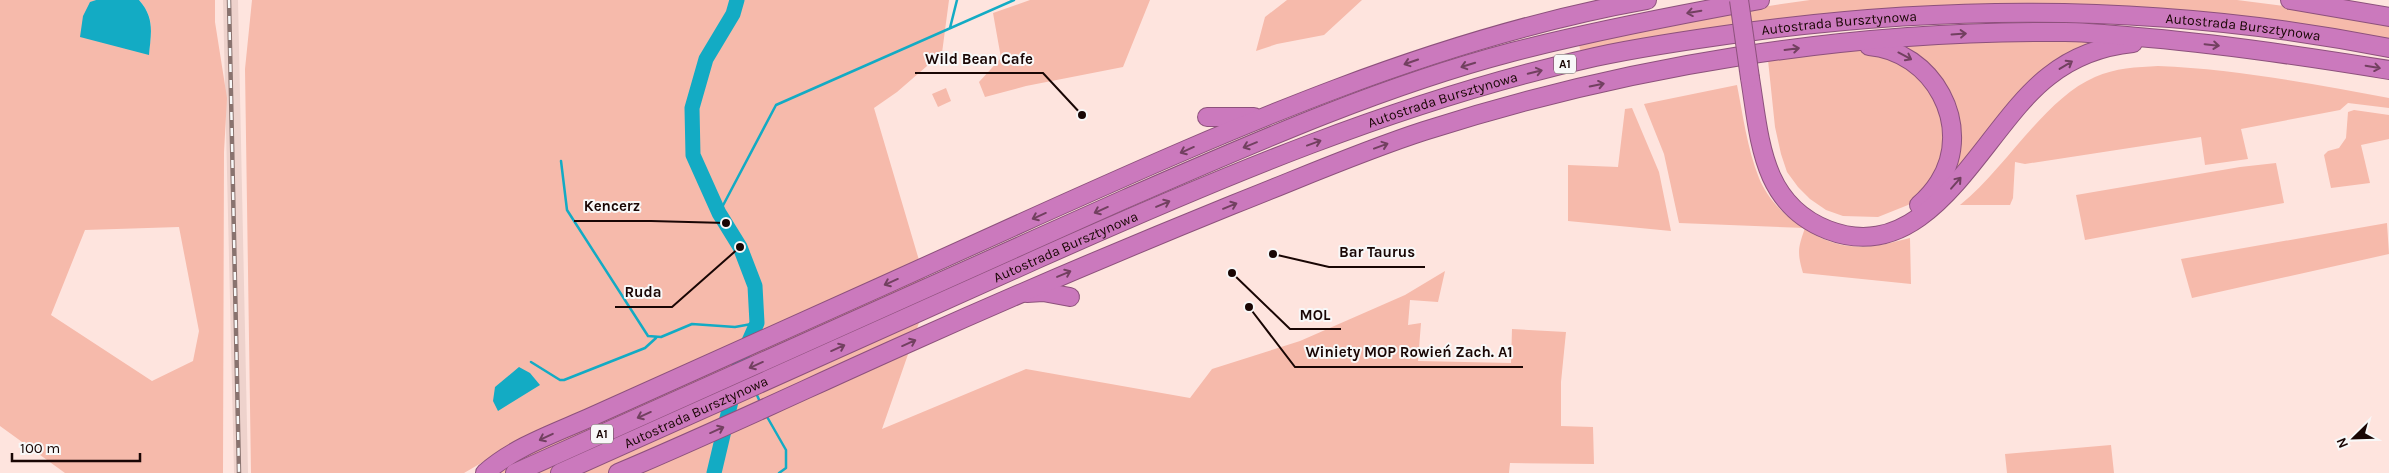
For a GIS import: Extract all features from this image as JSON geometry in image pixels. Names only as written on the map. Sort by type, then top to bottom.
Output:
[{"type":"highway","points":[[1542,24],[1590,0]]},
{"type":"highway","points":[[485,473],[493,466],[534,444],[1115,182],[1264,117],[1415,61],[1542,24],[1647,0]]},
{"type":"highway","points":[[1739,0],[1771,144],[1777,164],[1793,192],[1807,206],[1821,215],[1838,222],[1871,225],[1904,215],[1918,206],[1940,181],[1947,165],[1952,137],[1949,111],[1941,92],[1931,77],[1905,55],[1875,46],[1841,43]]},
{"type":"highway","points":[[1750,0],[1755,76],[1765,164],[1782,196],[1794,210],[1816,225],[1853,236],[1873,236],[1893,231],[1924,215],[1960,178],[2035,88],[2079,57],[2123,44],[2163,40]]},
{"type":"highway","name":"Autostrada Bursztynowa","points":[[516,473],[1218,158],[1354,104],[1512,52],[1644,21],[1760,0]]},
{"type":"highway","points":[[2290,0],[2389,17]]},
{"type":"highway","points":[[2351,0],[2389,9]]},
{"type":"highway","name":"Autostrada Bursztynowa","points":[[560,473],[1133,216],[1301,148],[1416,107],[1474,89],[1591,58],[1655,44],[1796,25],[1899,17],[2061,13],[2178,18],[2246,26],[2389,48]]},
{"type":"highway","points":[[618,473],[1019,294],[1181,226],[1423,131],[1570,91],[1680,66],[1841,43],[1978,33],[2070,32],[2163,40],[2296,54],[2389,70]]},
{"type":"highway","points":[[1207,117],[1264,117]]},
{"type":"highway","points":[[1019,294],[1043,292],[1070,297]]},
{"type":"shaded area","points":[[0,0],[96,0],[90,3],[149,54],[150,19],[139,0],[215,0],[215,22],[227,98],[224,152],[223,473],[65,473],[0,426]],"holes":[[[179,227],[199,331],[193,361],[152,381],[51,315],[85,230]]]},
{"type":"shaded area","points":[[223,0],[238,0],[248,473],[234,473]]},
{"type":"shaded area","points":[[252,0],[949,0],[942,53],[897,92],[874,108],[929,294],[882,429],[1026,369],[1190,398],[1212,369],[1300,341],[1405,295],[1445,271],[1438,302],[1410,300],[1408,325],[1421,323],[1418,361],[1511,363],[1512,329],[1566,332],[1561,382],[1561,426],[1593,427],[1594,464],[1510,463],[1509,473],[494,473],[495,455],[464,473],[251,473],[245,69]]},
{"type":"shaded area","points":[[1030,0],[1150,0],[1123,67],[1026,86],[985,97],[979,82],[1001,58],[993,13]]},
{"type":"shaded area","points":[[1287,0],[1362,0],[1324,35],[1277,44],[1256,51],[1265,17]]},
{"type":"shaded area","points":[[1810,0],[2237,0],[2301,8],[2389,24],[2389,43],[2212,17],[1805,19],[1685,32],[1581,53],[1579,45],[1694,19]]},
{"type":"shaded area","points":[[1976,40],[2106,41],[2092,46],[1949,178],[1957,156],[1960,134],[1955,102],[1950,91],[1948,92],[1898,45]]},
{"type":"shaded area","points":[[1844,51],[1863,51],[1903,62],[1932,88],[1945,125],[1942,161],[1922,193],[1908,205],[1878,217],[1843,216],[1826,210],[1810,199],[1787,172],[1775,127],[1768,60]]},
{"type":"shaded area","points":[[2158,66],[2216,70],[2274,78],[2389,98],[2389,108],[2348,103],[2340,110],[2241,129],[2248,159],[2205,165],[2201,137],[2025,164],[2015,162],[2013,198],[2010,205],[1960,205],[1977,190],[2042,117],[2076,87],[2110,72]]},
{"type":"shaded area","points":[[1737,85],[1748,143],[1759,178],[1774,202],[1784,213],[1804,228],[1679,223],[1664,154],[1644,104]]},
{"type":"shaded area","points":[[946,88],[951,101],[938,107],[932,94]]},
{"type":"shaded area","points":[[1632,108],[1659,172],[1671,231],[1568,221],[1568,165],[1618,167],[1625,109]]},
{"type":"shaded area","points":[[2354,110],[2389,115],[2389,139],[2361,145],[2370,183],[2331,188],[2324,155],[2328,151],[2339,148],[2346,138],[2348,112]]},
{"type":"shaded area","points":[[2276,163],[2284,203],[2085,240],[2076,195],[2240,167]]},
{"type":"shaded area","points":[[2387,223],[2389,254],[2192,298],[2181,259]]},
{"type":"shaded area","points":[[1805,229],[1836,243],[1858,247],[1880,245],[1910,238],[1911,284],[1803,273],[1799,250]]},
{"type":"shaded area","points":[[2111,445],[2114,473],[2007,473],[2005,454]]},
{"type":"water","points":[[96,0],[139,0],[148,13],[150,20],[149,55],[80,37],[83,16],[90,2]]},
{"type":"water","points":[[519,367],[530,373],[540,385],[498,411],[493,401],[495,387]]},
{"type":"waterway","points":[[714,473],[741,359],[757,323],[755,286],[740,247],[719,213],[693,155],[692,108],[706,59],[733,14],[737,0]]},
{"type":"waterway","points":[[950,28],[957,0]]},
{"type":"waterway","points":[[719,213],[776,105],[1014,0]]},
{"type":"waterway","points":[[561,161],[567,210],[648,336],[661,337],[692,324],[735,327],[757,323]]},
{"type":"waterway","points":[[531,362],[560,380],[564,380],[645,348],[656,338]]},
{"type":"waterway","points":[[756,393],[761,404]]},
{"type":"waterway","points":[[766,415],[786,450],[786,468],[779,473]]},
{"type":"railway","points":[[229,0],[239,473]]},
{"type":"place","name":"Wild Bean Cafe","points":[[1082,115]]},
{"type":"place","name":"Kencerz","points":[[726,223]]},
{"type":"place","name":"Ruda","points":[[740,247]]},
{"type":"place","name":"Bar Taurus","points":[[1273,254]]},
{"type":"place","name":"MOL","points":[[1232,273]]},
{"type":"place","name":"Winiety MOP Rowień Zach. A1","points":[[1249,307]]}]
